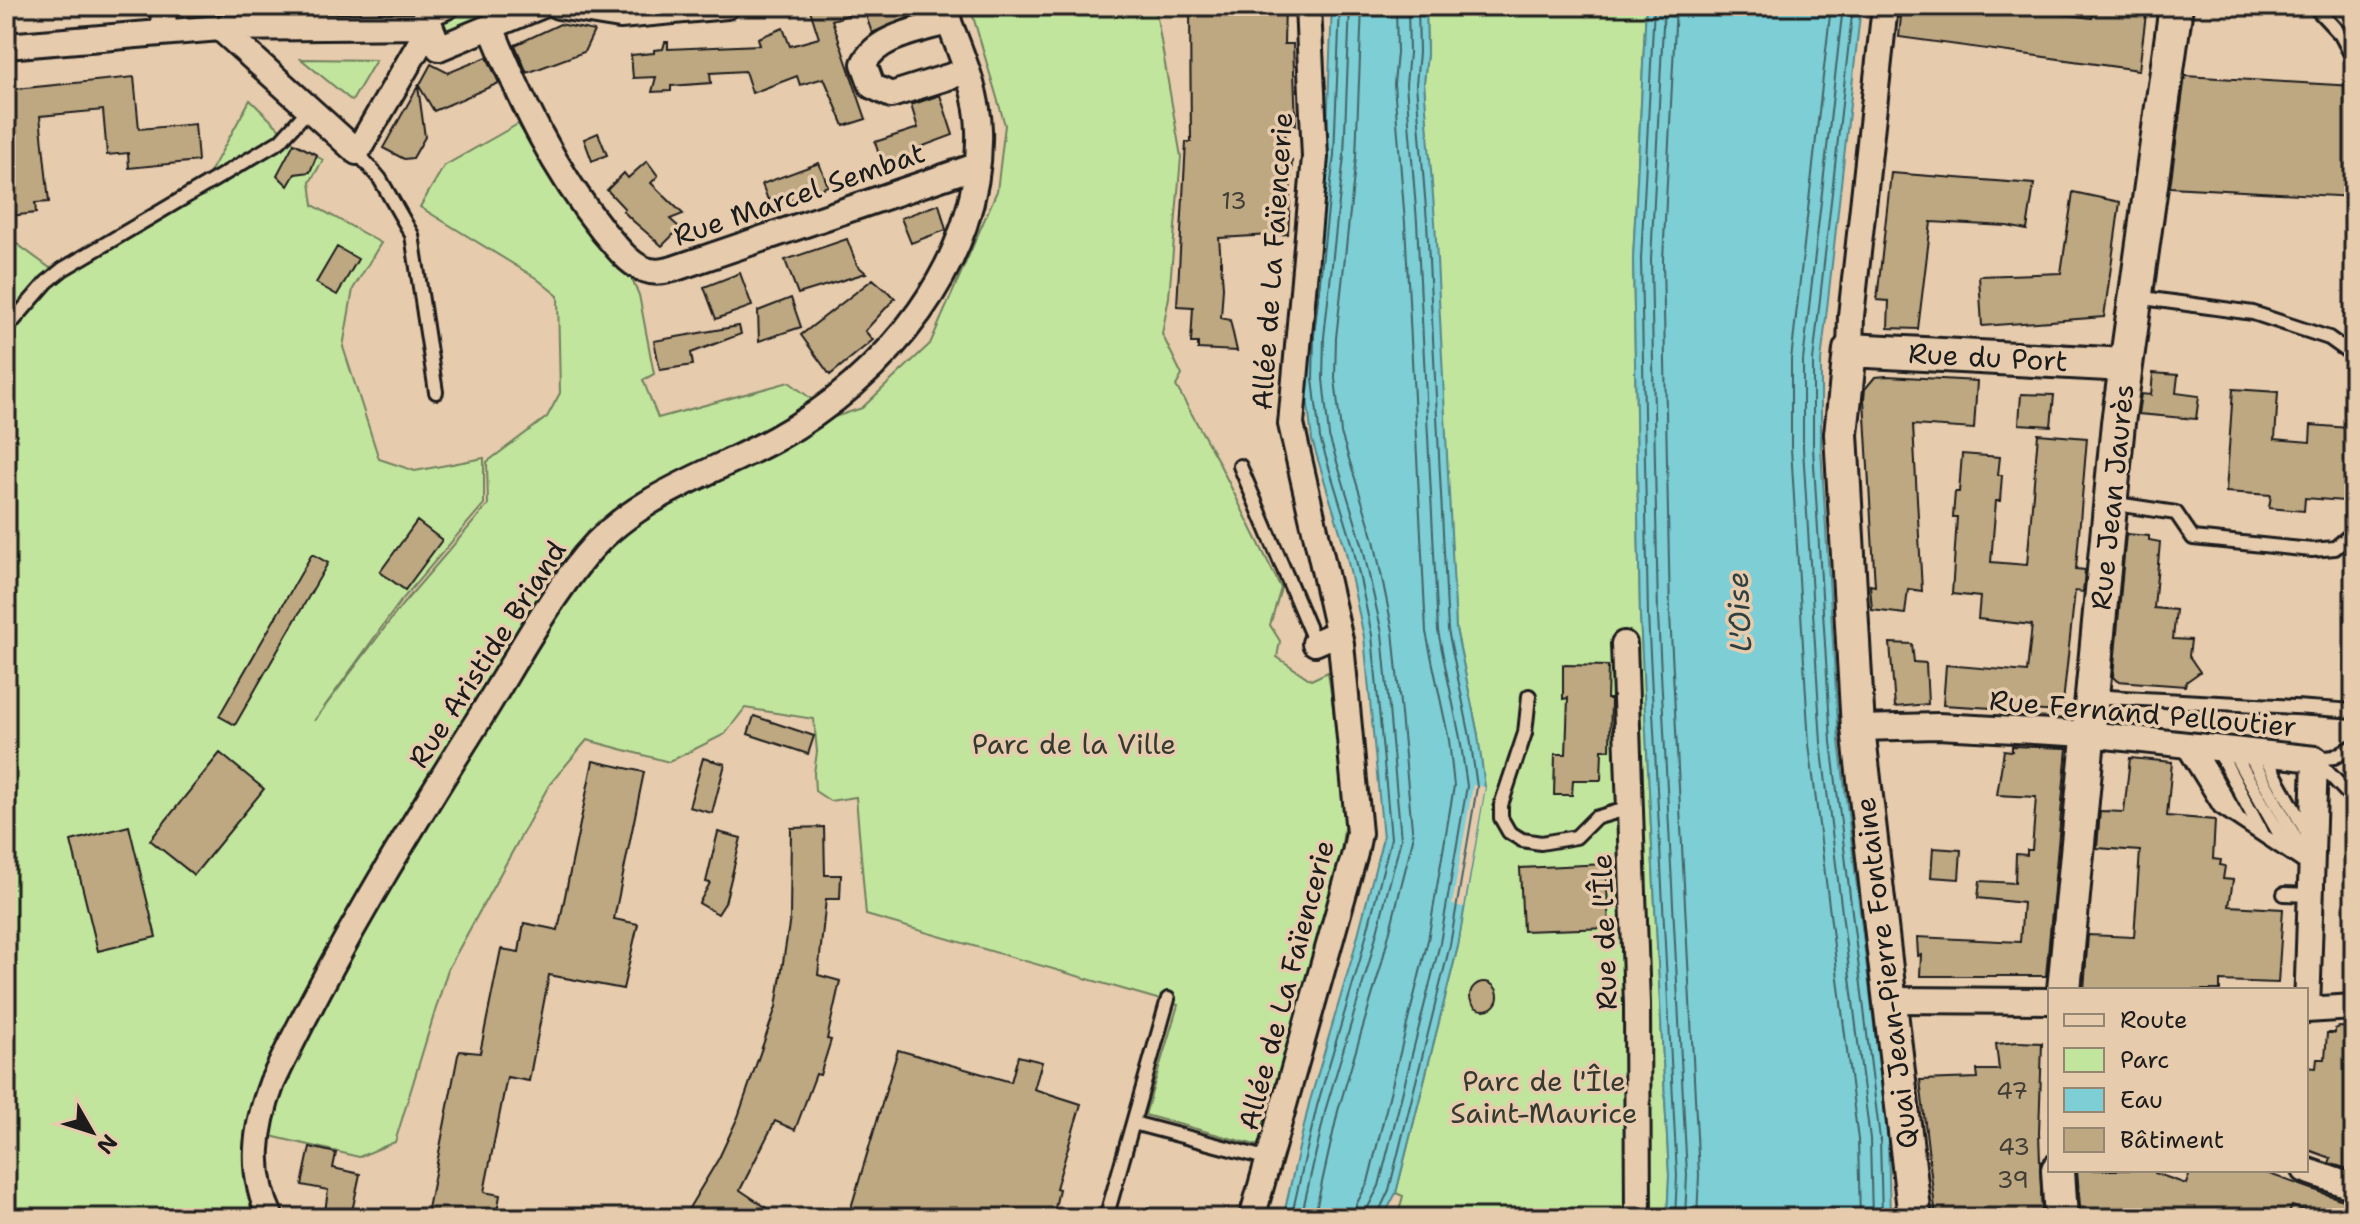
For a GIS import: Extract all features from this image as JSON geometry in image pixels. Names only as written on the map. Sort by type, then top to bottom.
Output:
[{"type":"street","points":[[163,6],[164,31]]},
{"type":"street","points":[[447,6],[426,15],[439,48],[541,6]]},
{"type":"street","points":[[558,6],[620,16],[727,6]]},
{"type":"street","name":"Allée de La Faïencerie","points":[[1252,1218],[1358,843],[1359,821],[1338,633],[1291,424],[1315,157],[1308,6]]},
{"type":"street","points":[[1850,350],[1851,316],[1885,6]]},
{"type":"street","name":"Rue Jean Jaurès","points":[[2064,988],[2110,503],[2176,6]]},
{"type":"street","name":"Rue Aristide Briand","points":[[271,1218],[260,1192],[256,1167],[260,1123],[272,1083],[397,850],[561,589],[597,543],[636,510],[667,491],[778,437],[833,401],[873,364],[939,284],[959,241],[976,166],[978,119],[967,71],[946,14],[882,43],[868,55],[864,64],[872,86],[891,95],[967,71]]},
{"type":"street","points":[[6,46],[354,16],[430,26]]},
{"type":"street","points":[[220,28],[357,152],[430,26]]},
{"type":"street","name":"Rue Marcel Sembat","points":[[491,27],[534,124],[563,174],[615,244],[637,266],[646,270],[663,272],[673,269],[976,166]]},
{"type":"street","name":"Rue du Port","points":[[1850,350],[2126,365]]},
{"type":"street","name":"Quai Jean-Pierre Fontaine","points":[[1850,350],[1841,434],[1858,728],[1915,1218]]},
{"type":"street","points":[[1315,643],[1338,633]]},
{"type":"street","name":"Rue de l'Île","points":[[1624,644],[1637,1004],[1638,1218]]},
{"type":"street","name":"Rue Fernand Pelloutier","points":[[1858,728],[1938,726],[2088,734],[2315,759],[2305,855],[2311,895],[2307,988]]},
{"type":"street","points":[[1890,1000],[2048,1001]]},
{"type":"street","points":[[2308,1010],[2354,1007]]},
{"type":"street","points":[[2308,1171],[2354,1187]]},
{"type":"street","points":[[2058,1172],[2061,1218]]},
{"type":"lane","points":[[2314,6],[2341,35],[2354,60]]},
{"type":"lane","points":[[6,329],[47,282],[63,269],[280,141],[310,108]]},
{"type":"lane","points":[[357,152],[380,179],[412,235],[436,392]]},
{"type":"lane","points":[[2136,297],[2253,313],[2329,338],[2354,356]]},
{"type":"lane","points":[[1240,466],[1315,643]]},
{"type":"lane","points":[[2110,503],[2176,513],[2193,538],[2312,550],[2335,548],[2354,532]]},
{"type":"lane","points":[[1529,696],[1525,733],[1501,805],[1501,818],[1509,832],[1522,840],[1541,843],[1576,837],[1595,818],[1630,808]]},
{"type":"lane","points":[[2091,696],[2190,703],[2250,702],[2354,711]]},
{"type":"lane","points":[[2315,759],[2334,757],[2354,746]]},
{"type":"lane","points":[[2223,749],[2240,821],[2263,836],[2305,855]]},
{"type":"lane","points":[[2223,749],[2263,836]]},
{"type":"lane","points":[[2223,749],[2305,855]]},
{"type":"lane","points":[[2223,749],[2305,855]]},
{"type":"lane","points":[[2223,749],[2305,855]]},
{"type":"lane","points":[[2315,759],[2354,800]]},
{"type":"lane","points":[[2354,777],[2354,800]]},
{"type":"lane","points":[[2284,894],[2311,895]]},
{"type":"lane","points":[[1106,1218],[1168,999]]},
{"type":"lane","points":[[1133,1123],[1269,1159]]},
{"type":"green space","points":[[469,6],[519,6],[446,33],[442,22],[446,16]]},
{"type":"green space","name":"Parc de la Ville","points":[[970,6],[1155,6],[1181,157],[1169,297],[1162,334],[1182,375],[1176,386],[1217,459],[1281,588],[1270,625],[1280,641],[1277,657],[1311,680],[1328,672],[1345,821],[1337,883],[1301,1026],[1259,1146],[1145,1115],[1178,1005],[866,915],[856,797],[830,801],[815,791],[817,752],[814,719],[745,708],[725,734],[669,762],[587,740],[549,785],[448,969],[395,1142],[359,1157],[258,1133],[254,1218],[6,1218],[6,236],[50,268],[207,178],[250,100],[294,143],[323,160],[310,182],[313,205],[381,243],[353,289],[343,347],[379,459],[415,471],[484,458],[484,504],[400,602],[314,721],[402,605],[488,505],[487,462],[547,417],[560,393],[558,296],[536,278],[420,207],[444,166],[518,124],[573,212],[631,277],[639,295],[654,374],[643,380],[658,418],[789,382],[835,417],[862,408],[930,344],[997,191],[1005,125]]},
{"type":"green space","name":"Parc de l'Île Saint-Maurice","points":[[1426,6],[1646,6],[1633,259],[1640,616],[1669,1176],[1667,1218],[1397,1218],[1403,1196],[1396,1193],[1458,946],[1478,735],[1456,629],[1424,83]]},
{"type":"green space","points":[[301,59],[376,60],[352,101]]},
{"type":"water","points":[[1332,6],[1426,6],[1424,83],[1435,221],[1456,629],[1478,735],[1485,787],[1458,946],[1396,1193],[1383,1218],[1283,1218],[1309,1104],[1383,838],[1364,637],[1345,548],[1312,440],[1305,379],[1326,154]]},
{"type":"water","name":"L'Oise","points":[[1646,6],[1861,6],[1821,362],[1821,448],[1839,741],[1888,1138],[1890,1218],[1667,1218],[1669,1176],[1640,616],[1633,259]]},
{"type":"pier","points":[[1473,785],[1485,787],[1464,907],[1452,905]]},
{"type":"building","points":[[822,6],[909,6],[912,16],[872,33],[864,10],[832,20],[866,119],[844,126],[824,78],[800,85],[797,76],[752,93],[745,71],[710,73],[711,83],[671,86],[671,91],[652,92],[656,77],[633,78],[631,55],[654,53],[654,50],[663,49],[665,42],[668,42],[668,49],[760,45],[758,38],[783,28],[790,46],[819,38],[810,10]]},
{"type":"building","points":[[1190,6],[1285,6],[1284,44],[1293,44],[1296,125],[1285,125],[1285,161],[1292,160],[1288,234],[1219,238],[1223,287],[1221,318],[1230,320],[1237,351],[1198,349],[1198,343],[1191,343],[1193,307],[1177,306],[1186,142],[1191,142]]},
{"type":"building","points":[[1902,6],[2062,6],[2061,14],[2092,18],[2093,6],[2147,6],[2139,70],[1899,37]]},
{"type":"building","points":[[560,24],[594,31],[584,52],[527,73],[515,45]]},
{"type":"building","points":[[487,57],[499,83],[434,111],[419,86],[431,64],[448,73]]},
{"type":"building","points":[[2185,76],[2354,86],[2354,197],[2170,187]]},
{"type":"building","points":[[134,77],[139,129],[195,124],[198,161],[129,168],[128,153],[107,155],[103,110],[40,116],[49,202],[35,203],[36,213],[10,216],[9,205],[6,206],[6,90]]},
{"type":"building","points":[[418,86],[425,137],[413,158],[404,159],[383,148]]},
{"type":"building","points":[[940,95],[953,135],[915,149],[917,154],[883,168],[875,142],[918,128],[911,105]]},
{"type":"building","points":[[598,133],[607,155],[592,161],[584,139]]},
{"type":"building","points":[[294,143],[317,155],[310,172],[295,174],[288,186],[277,175]]},
{"type":"building","points":[[647,161],[658,176],[651,183],[683,214],[670,219],[680,228],[662,246],[623,211],[625,209],[607,190],[624,173],[628,178]]},
{"type":"building","points":[[819,163],[828,186],[779,205],[776,197],[768,200],[762,184]]},
{"type":"building","points":[[1891,173],[2034,184],[2027,230],[1931,222],[1918,329],[1888,328],[1889,301],[1877,300]]},
{"type":"building","points":[[2073,192],[2120,202],[2104,317],[1982,326],[1979,276],[2061,273]]},
{"type":"building","points":[[939,204],[946,230],[911,243],[901,218]]},
{"type":"building","points":[[847,239],[857,265],[866,273],[798,294],[785,260]]},
{"type":"building","points":[[337,247],[358,259],[337,295],[316,283]]},
{"type":"building","points":[[740,273],[752,306],[716,319],[704,287]]},
{"type":"building","points":[[873,279],[895,298],[865,331],[873,340],[830,375],[801,335]]},
{"type":"building","points":[[791,298],[801,327],[759,341],[758,311]]},
{"type":"building","points":[[739,326],[741,334],[691,353],[693,365],[660,370],[654,341]]},
{"type":"building","points":[[2153,373],[2178,375],[2176,393],[2199,396],[2196,419],[2138,414],[2141,394],[2151,395]]},
{"type":"building","points":[[1875,377],[1977,381],[1974,429],[1913,425],[1922,591],[1908,589],[1905,614],[1872,610],[1870,585],[1875,586],[1864,399],[1865,389]]},
{"type":"building","points":[[2233,389],[2278,392],[2275,439],[2310,442],[2311,425],[2349,428],[2344,501],[2305,498],[2304,511],[2269,508],[2271,495],[2226,492]]},
{"type":"building","points":[[2021,394],[2054,395],[2051,426],[2019,424]]},
{"type":"building","points":[[2038,434],[2087,438],[2076,569],[2085,570],[2083,592],[2075,591],[2062,712],[1943,705],[1946,665],[2027,672],[2032,625],[1978,619],[1980,597],[1952,594],[1957,517],[1953,517],[1955,492],[1959,492],[1962,454],[2000,457],[2000,501],[1996,501],[1991,562],[2027,565]]},
{"type":"building","points":[[417,521],[442,540],[405,590],[380,572]]},
{"type":"building","points":[[2126,534],[2149,536],[2149,540],[2160,542],[2154,608],[2176,610],[2173,639],[2191,640],[2189,656],[2200,672],[2185,686],[2117,681],[2113,677]]},
{"type":"building","points":[[312,554],[328,563],[235,725],[219,716]]},
{"type":"building","points":[[1890,643],[1912,644],[1914,662],[1926,663],[1928,704],[1895,707]]},
{"type":"building","points":[[1563,665],[1608,666],[1610,750],[1602,750],[1601,780],[1573,780],[1572,795],[1554,795],[1555,754],[1566,754],[1568,698],[1563,699]]},
{"type":"building","points":[[754,716],[814,736],[808,754],[748,734]]},
{"type":"building","points":[[2012,746],[2067,748],[2046,976],[1920,976],[1921,955],[1918,956],[1917,937],[2020,942],[2023,903],[1978,898],[1980,881],[2015,883],[2016,854],[2027,855],[2027,850],[2032,850],[2036,797],[1997,795],[2004,750],[2012,751]]},
{"type":"building","points":[[220,753],[264,789],[194,875],[150,840]]},
{"type":"building","points":[[703,758],[725,764],[712,813],[689,807]]},
{"type":"building","points":[[2130,758],[2172,762],[2167,816],[2215,820],[2213,859],[2221,860],[2220,865],[2225,866],[2223,879],[2233,880],[2229,906],[2283,909],[2278,983],[2220,981],[2220,988],[2084,988],[2088,935],[2134,937],[2140,851],[2097,848],[2100,811],[2124,812]]},
{"type":"building","points":[[593,761],[644,772],[614,919],[638,924],[623,989],[549,975],[529,1081],[507,1077],[484,1192],[500,1195],[496,1218],[448,1218],[427,1214],[458,1055],[460,1051],[480,1053],[501,949],[519,952],[524,923],[558,930]]},
{"type":"building","points":[[129,826],[156,937],[98,951],[71,841]]},
{"type":"building","points":[[824,827],[825,875],[841,875],[840,899],[826,899],[818,975],[840,981],[827,1039],[831,1040],[820,1075],[816,1074],[795,1130],[775,1121],[740,1190],[782,1218],[683,1218],[719,1158],[738,1117],[776,1007],[790,918],[791,828]]},
{"type":"building","points":[[718,832],[741,838],[725,903],[718,914],[699,903],[710,883],[706,882]]},
{"type":"building","points":[[1933,848],[1961,850],[1959,879],[1931,877]]},
{"type":"building","points":[[1606,864],[1609,928],[1523,931],[1520,868]]},
{"type":"building","points":[[1484,982],[1494,986],[1498,996],[1494,1006],[1484,1010],[1474,1006],[1470,996],[1474,986]]},
{"type":"building","points":[[2354,1028],[2354,1171],[2329,1163],[2331,1158],[2308,1150],[2308,1067],[2316,1068],[2317,1059],[2325,1059],[2327,1033],[2335,1033],[2335,1029]]},
{"type":"building","points":[[2042,1043],[2039,1133],[2042,1218],[1936,1217],[1920,1080],[1978,1078],[1977,1070],[1999,1070],[1996,1044]]},
{"type":"building","points":[[898,1050],[1011,1082],[1018,1056],[1042,1062],[1034,1089],[1081,1104],[1056,1188],[1059,1189],[1053,1218],[848,1218]]},
{"type":"building","points":[[310,1147],[336,1153],[333,1168],[360,1174],[351,1216],[325,1212],[328,1190],[302,1185]]},
{"type":"building","points":[[2077,1172],[2155,1172],[2186,1184],[2190,1172],[2264,1172],[2354,1204],[2354,1218],[2327,1218],[2292,1206],[2287,1218],[2081,1218]]}]
